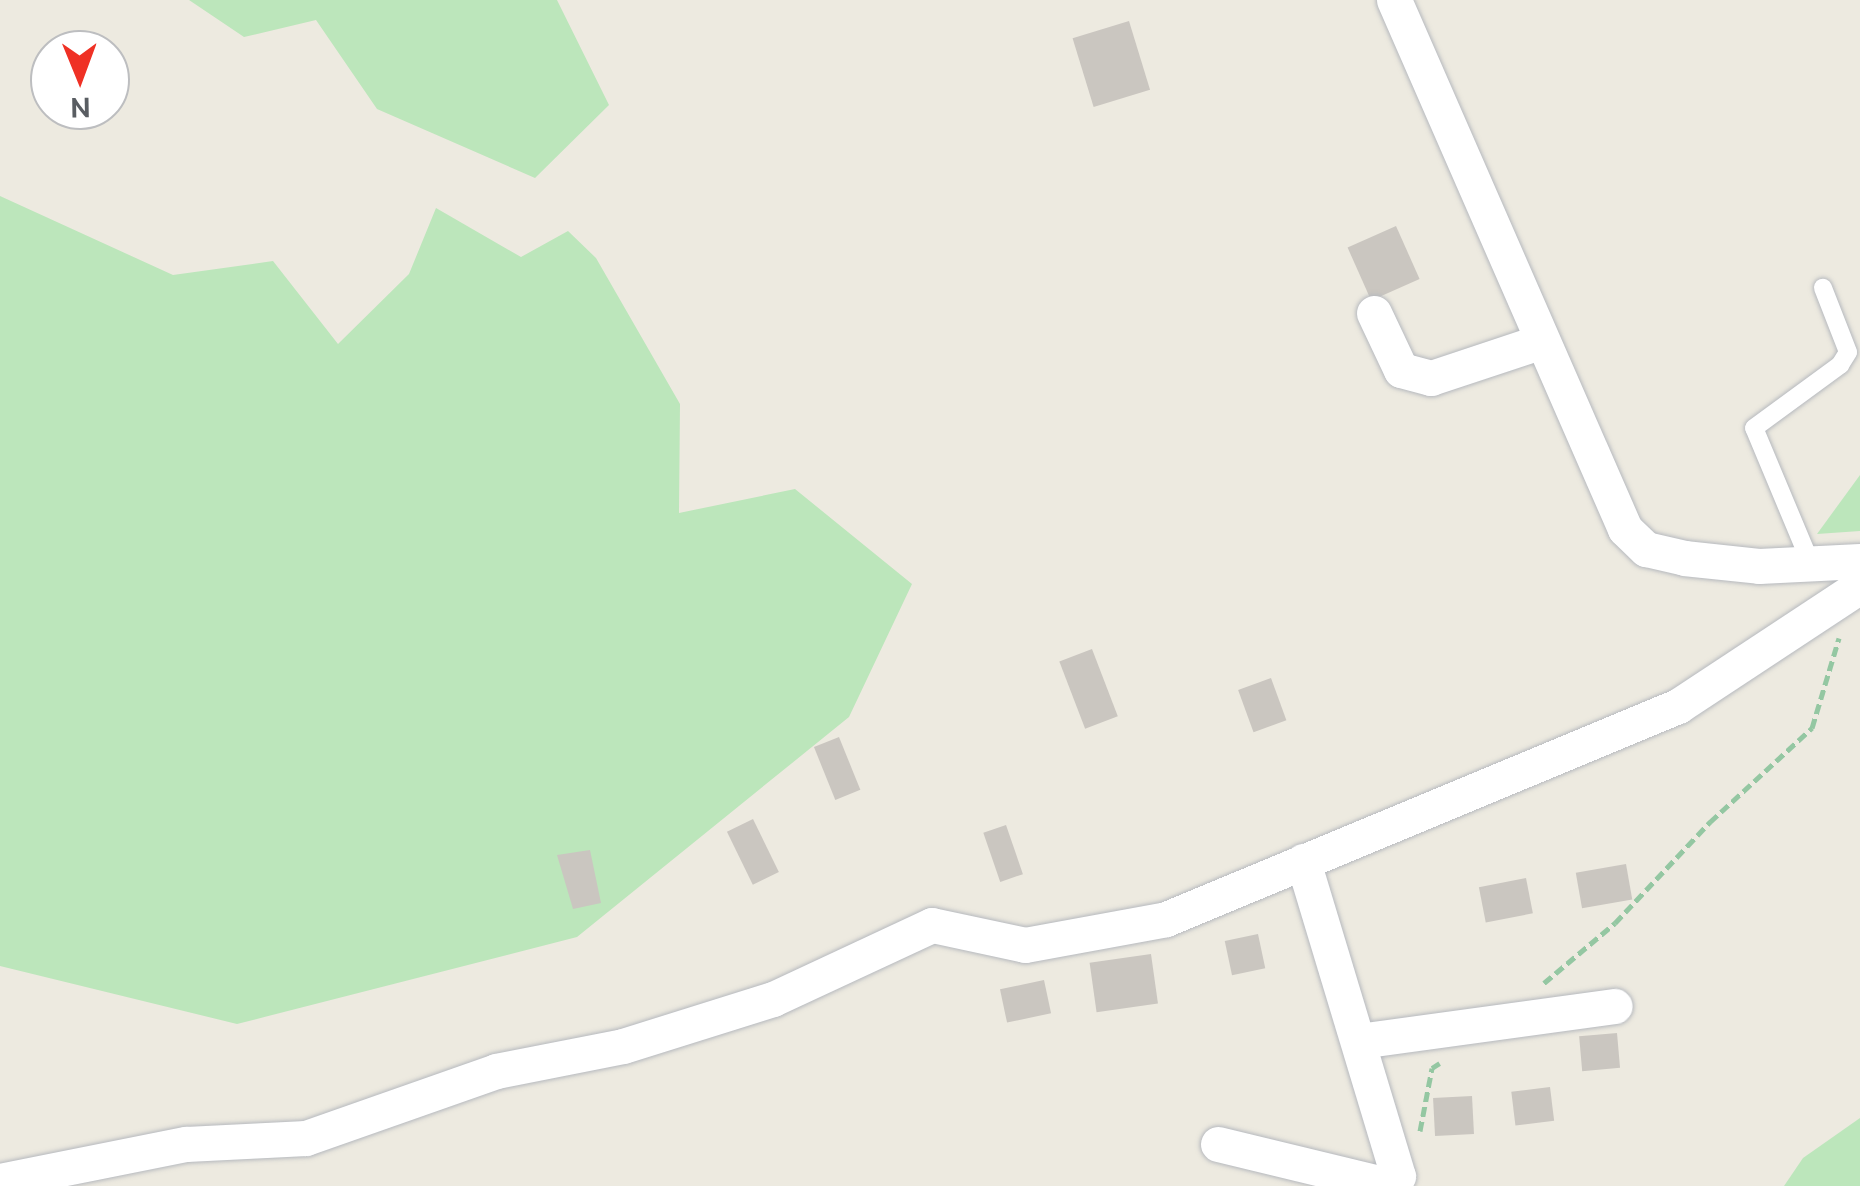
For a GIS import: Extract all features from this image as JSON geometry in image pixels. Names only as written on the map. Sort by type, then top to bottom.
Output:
[{"type":"street","points":[[1394,0],[1625,529],[1646,549],[1759,566],[1812,564],[1858,579]]},
{"type":"street","points":[[1374,313],[1401,370],[1431,378],[1542,341]]},
{"type":"street","points":[[0,1182],[186,1144],[306,1138],[496,1071],[623,1046],[773,999],[932,925],[1025,945],[1166,919],[1678,706],[1858,579]]},
{"type":"street","points":[[1218,1144],[1392,1181],[1398,1176],[1303,861]]},
{"type":"street","points":[[1359,1041],[1615,1006]]},
{"type":"lane","points":[[1812,564],[1754,428],[1840,365],[1848,352],[1823,288]]},
{"type":"path","points":[[1541,986],[1615,924],[1710,822],[1812,728],[1858,579]]},
{"type":"path","points":[[1417,1146],[1432,1068],[1448,1057]]},
{"type":"green space","points":[[189,0],[557,0],[609,105],[535,178],[377,109],[316,20],[244,37]]},
{"type":"green space","points":[[0,196],[173,275],[273,261],[338,344],[409,274],[436,208],[521,257],[568,231],[596,258],[680,404],[679,513],[795,489],[912,584],[849,717],[577,937],[237,1024],[0,966]]},
{"type":"green space","points":[[1860,475],[1860,531],[1817,534]]},
{"type":"green space","points":[[1860,1118],[1860,1186],[1784,1186],[1803,1158]]},
{"type":"building","points":[[1129,21],[1150,90],[1094,107],[1073,38]]},
{"type":"building","points":[[1396,226],[1420,279],[1371,301],[1348,248]]},
{"type":"building","points":[[1092,649],[1118,716],[1085,729],[1059,662]]},
{"type":"building","points":[[1271,678],[1286,720],[1254,732],[1238,690]]},
{"type":"building","points":[[839,737],[860,790],[835,800],[814,747]]},
{"type":"building","points":[[753,819],[779,872],[753,885],[727,832]]},
{"type":"building","points":[[1006,825],[1023,874],[1000,882],[983,833]]},
{"type":"building","points":[[590,850],[601,903],[573,909],[557,855]]},
{"type":"building","points":[[1626,864],[1632,899],[1582,908],[1576,873]]},
{"type":"building","points":[[1526,878],[1533,913],[1486,922],[1479,887]]},
{"type":"building","points":[[1258,934],[1265,968],[1232,975],[1225,941]]},
{"type":"building","points":[[1151,954],[1158,1004],[1097,1012],[1090,963]]},
{"type":"building","points":[[1044,980],[1051,1013],[1007,1023],[1000,989]]},
{"type":"building","points":[[1617,1033],[1620,1068],[1582,1071],[1579,1036]]},
{"type":"building","points":[[1550,1087],[1554,1121],[1515,1125],[1511,1092]]},
{"type":"building","points":[[1472,1096],[1474,1134],[1435,1136],[1433,1098]]}]
